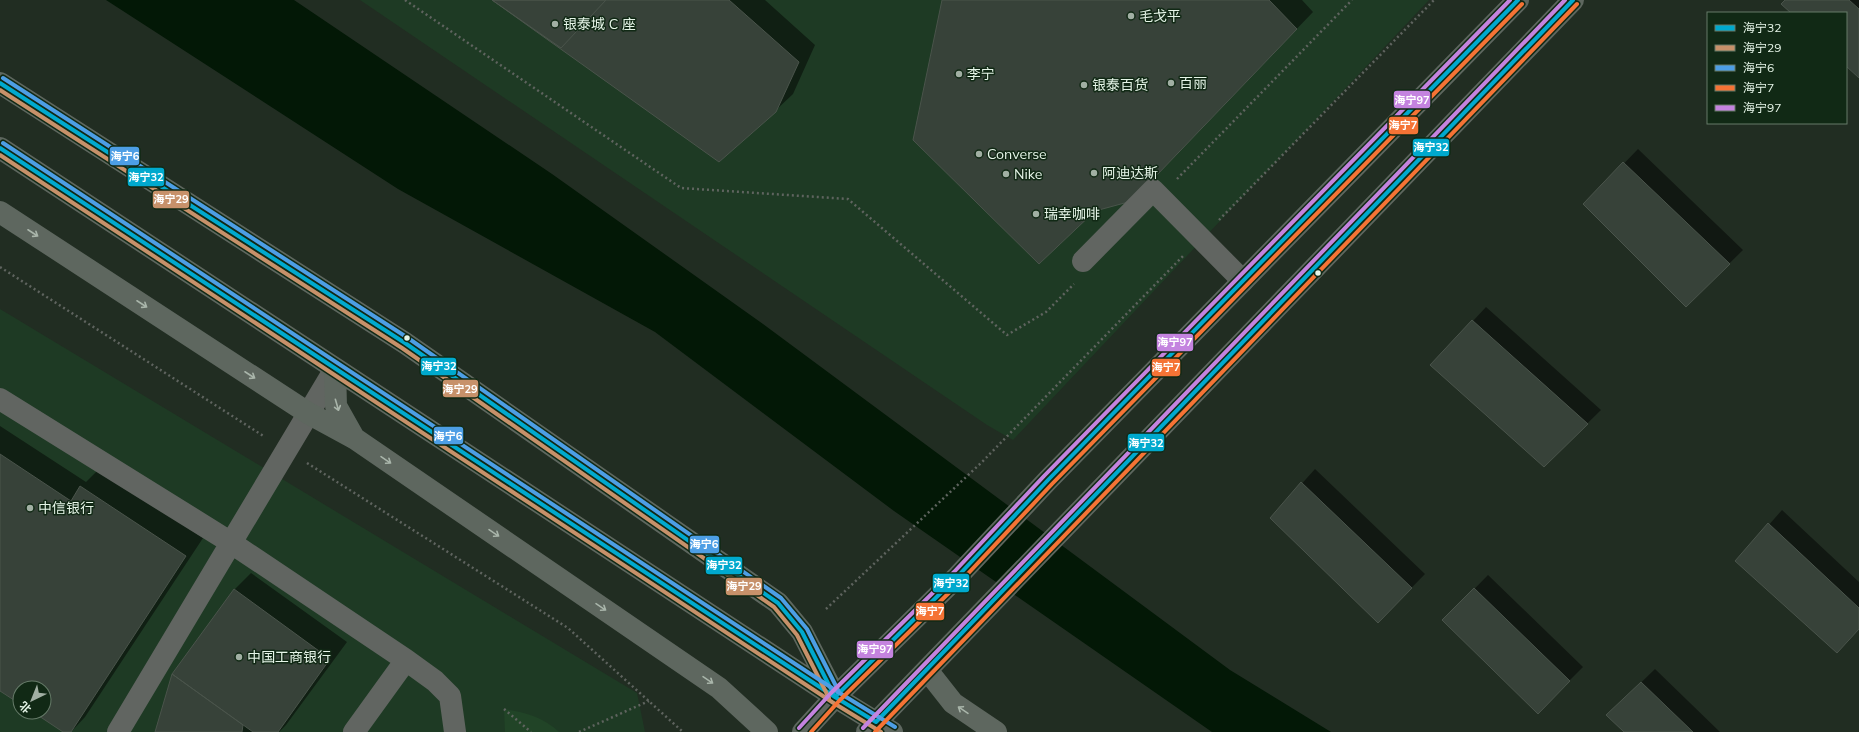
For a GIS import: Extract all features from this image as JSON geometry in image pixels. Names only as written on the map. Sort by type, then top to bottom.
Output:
[{"type":"main road","points":[[804,732],[835,697],[958,576],[1048,480],[1518,0]]},
{"type":"main road","points":[[0,148],[835,697],[878,729],[927,670],[1573,0]]},
{"type":"main road","points":[[0,83],[405,343],[778,603],[802,632],[835,697]]},
{"type":"main road","points":[[0,212],[308,413],[354,438],[718,688],[767,732]]},
{"type":"main road","points":[[335,369],[336,406],[354,438]]},
{"type":"main road","points":[[927,670],[953,703],[996,732]]},
{"type":"street","points":[[1081,270],[1153,190],[1242,281]]},
{"type":"street","points":[[118,732],[230,542],[335,369]]},
{"type":"street","points":[[0,399],[230,542],[435,681],[450,696],[455,732]]},
{"type":"street","points":[[354,732],[406,660]]},
{"type":"path","points":[[405,0],[681,188],[848,199],[1007,335],[1046,312],[1081,270]]},
{"type":"path","points":[[1160,197],[1352,0]]},
{"type":"path","points":[[0,267],[568,628],[683,732]]},
{"type":"path","points":[[826,609],[982,462]]},
{"type":"path","points":[[579,732],[649,701]]},
{"type":"path","points":[[504,709],[531,732]]},
{"type":"shaded area","points":[[106,0],[294,0],[552,174],[763,324],[1230,670],[1331,732],[1212,732],[894,511],[655,332],[398,189]]},
{"type":"shaded area","points":[[360,0],[1429,0],[1013,440],[987,425]]},
{"type":"shaded area","points":[[0,309],[637,693],[645,732],[0,732]]},
{"type":"shaded area","points":[[504,709],[533,716],[547,722],[559,732],[505,732]]},
{"type":"building","name":"银泰城 C 座","points":[[492,0],[606,0],[561,48]]},
{"type":"building","points":[[492,0],[729,0],[799,62],[776,112],[719,162]]},
{"type":"building","name":"银泰百货","points":[[942,0],[1269,0],[1297,29],[1132,201],[1095,211],[1039,264],[913,140]]},
{"type":"building","points":[[1785,0],[1849,0],[1859,9],[1859,78],[1847,67],[1847,12],[1790,12],[1781,4]]},
{"type":"building","points":[[1623,162],[1730,264],[1686,307],[1583,204]]},
{"type":"building","points":[[1472,320],[1588,424],[1544,467],[1430,365]]},
{"type":"building","points":[[0,454],[71,501],[80,486],[186,556],[71,732],[63,732],[45,720],[52,720],[52,680],[12,680],[12,699],[0,691]]},
{"type":"building","points":[[1301,482],[1412,588],[1378,623],[1270,518]]},
{"type":"building","points":[[1768,523],[1859,608],[1859,629],[1837,653],[1735,561]]},
{"type":"building","points":[[1474,588],[1570,681],[1538,714],[1442,620]]},
{"type":"building","points":[[234,589],[330,659],[278,732],[253,732],[172,674]]},
{"type":"building","points":[[172,674],[243,725],[242,732],[155,732]]},
{"type":"building","points":[[1641,682],[1693,732],[1624,732],[1606,715]]},
{"type":"transit line","name":"海宁97","points":[[799,728],[831,693],[954,572],[1044,476],[1510,0]]},
{"type":"transit line","name":"海宁32","points":[[835,697],[958,576],[1048,480],[1518,0]]},
{"type":"transit line","name":"海宁97","points":[[863,728],[1565,0]]},
{"type":"transit line","name":"海宁32","points":[[0,148],[835,697],[876,722],[1573,0]]},
{"type":"transit line","name":"海宁7","points":[[811,732],[839,701],[962,580],[1052,484],[1522,4]]},
{"type":"transit line","name":"海宁7","points":[[875,732],[1577,4]]},
{"type":"transit line","name":"海宁6","points":[[3,78],[408,338],[781,598],[807,629],[839,692]]},
{"type":"transit line","name":"海宁32","points":[[0,83],[405,343],[778,603],[802,632],[834,695]]},
{"type":"transit line","name":"海宁29","points":[[0,90],[402,348],[774,607],[797,635],[829,698]]},
{"type":"transit line","name":"海宁6","points":[[3,143],[838,692],[895,727]]},
{"type":"transit line","name":"海宁29","points":[[0,155],[832,702],[881,732]]},
{"type":"place","name":"毛戈平","points":[[1131,16]]},
{"type":"place","name":"银泰城 C 座","points":[[555,24]]},
{"type":"place","name":"李宁","points":[[959,74]]},
{"type":"place","name":"百丽","points":[[1171,83]]},
{"type":"place","name":"银泰百货","points":[[1084,85]]},
{"type":"place","name":"Converse","points":[[979,154]]},
{"type":"place","name":"阿迪达斯","points":[[1094,173]]},
{"type":"place","name":"Nike","points":[[1006,174]]},
{"type":"place","name":"瑞幸咖啡","points":[[1036,214]]},
{"type":"place","name":"中信银行","points":[[30,508]]},
{"type":"place","name":"中国工商银行","points":[[239,657]]}]
